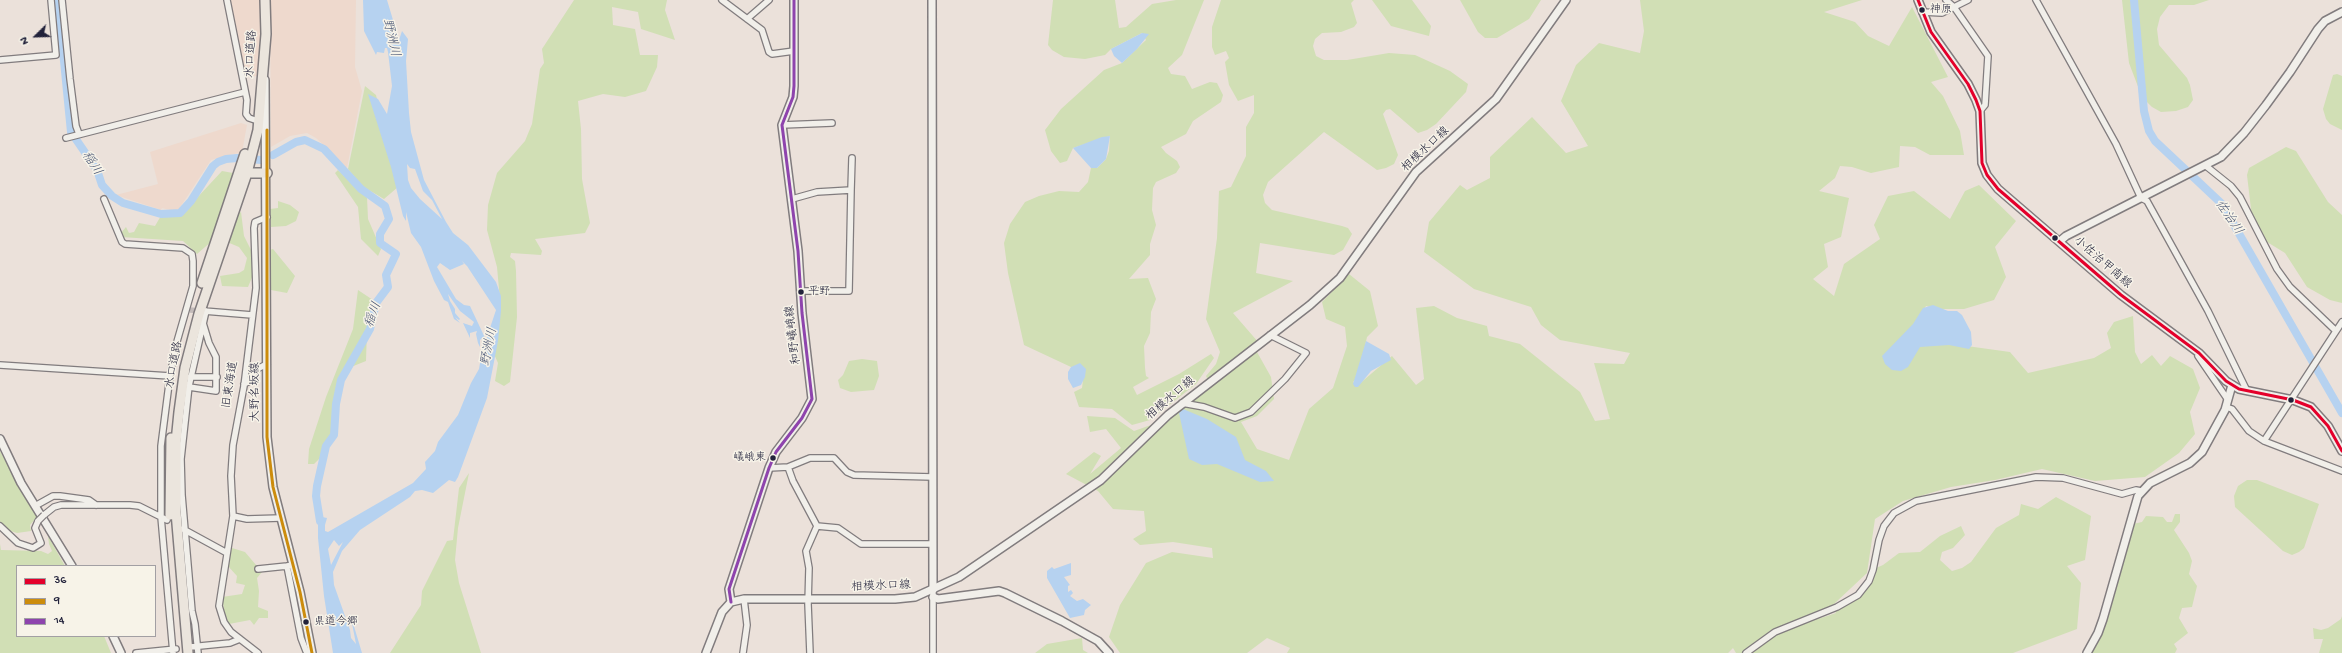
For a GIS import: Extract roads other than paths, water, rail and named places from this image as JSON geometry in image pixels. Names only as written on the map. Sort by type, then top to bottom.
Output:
[{"type":"highway","points":[[265,0],[266,19]]},
{"type":"highway","name":"水口道路","points":[[189,650],[176,512],[176,442],[179,412],[185,368],[199,314],[246,167],[257,113],[264,62],[266,19]]},
{"type":"highway","name":"水口道路","points":[[257,113],[266,19]]},
{"type":"highway","points":[[246,167],[267,173]]},
{"type":"highway","name":"水口道路","points":[[176,651],[169,500],[170,449],[175,398],[191,320],[246,167]]},
{"type":"main road","name":"和野嶬峨線","points":[[731,602],[729,590],[769,468],[776,452],[802,418],[812,399],[792,199],[782,125],[793,97],[794,0]]},
{"type":"main road","points":[[932,0],[933,594],[938,599],[999,591],[1005,593],[1094,638],[1109,653]]},
{"type":"main road","name":"相模水口線","points":[[731,602],[744,599],[906,599],[933,594],[1101,480],[1152,429],[1182,403],[1310,305],[1340,278],[1416,172],[1496,99],[1566,0]]},
{"type":"main road","name":"小佐治甲南線","points":[[1918,0],[1931,32],[1968,84],[1980,111],[1982,163],[1987,175],[1998,189],[2121,295],[2199,353],[2232,385],[2247,391],[2293,400],[2310,408],[2322,418],[2342,451]]},
{"type":"main road","points":[[2060,241],[2066,236],[2206,166],[2230,149],[2244,133],[2290,72],[2321,25],[2342,12]]},
{"type":"main road","name":"大野名坂線","points":[[264,62],[257,113],[267,173],[267,437],[269,465],[290,566],[312,653]]},
{"type":"main road","points":[[2087,653],[2098,633],[2136,502],[2141,491],[2150,483],[2190,463],[2199,455],[2214,432],[2227,404],[2232,385]]},
{"type":"main road","points":[[0,440],[11,466],[71,565]]},
{"type":"main road","points":[[706,653],[722,612],[731,602]]},
{"type":"main road","points":[[113,637],[121,653]]},
{"type":"street","points":[[0,60],[56,55],[52,0]]},
{"type":"street","points":[[62,0],[78,135]]},
{"type":"street","points":[[227,0],[245,92],[257,113]]},
{"type":"street","points":[[722,0],[764,33],[769,52],[772,54],[794,51]]},
{"type":"street","points":[[747,19],[769,0]]},
{"type":"street","points":[[1946,0],[1954,8],[1988,56],[1985,105],[1980,111]]},
{"type":"street","points":[[1922,12],[1942,13],[1968,0]]},
{"type":"street","points":[[2036,0],[2116,144],[2141,198],[2147,201],[2208,311],[2229,350],[2247,391]]},
{"type":"street","points":[[68,138],[245,92]]},
{"type":"street","points":[[782,125],[832,123]]},
{"type":"street","points":[[800,291],[849,291],[852,158]]},
{"type":"street","points":[[2206,166],[2231,186],[2240,197],[2277,269],[2290,287],[2336,331]]},
{"type":"street","points":[[792,199],[817,192],[851,190]]},
{"type":"street","points":[[104,199],[119,239],[125,244],[183,248],[192,254],[193,286],[170,376],[161,446],[161,517],[176,651],[136,653]]},
{"type":"street","name":"旧東海道","points":[[258,653],[240,639],[227,626],[219,606],[233,516],[232,455],[244,384],[256,288],[254,228],[255,222],[267,217]]},
{"type":"street","points":[[198,650],[183,529],[182,495],[181,459],[190,377],[205,311],[252,315]]},
{"type":"street","points":[[189,387],[216,390],[216,357],[208,343],[203,322]]},
{"type":"street","points":[[2264,441],[2293,400],[2342,322]]},
{"type":"street","points":[[1182,403],[1204,407],[1235,418],[1251,412],[1285,379],[1306,353],[1270,335]]},
{"type":"street","points":[[2199,353],[2198,355],[2227,404],[2249,431],[2264,441],[2342,471]]},
{"type":"street","points":[[244,384],[248,382],[257,369],[267,364]]},
{"type":"street","points":[[0,365],[170,376]]},
{"type":"street","points":[[190,377],[217,377]]},
{"type":"street","points":[[769,468],[788,467],[810,458],[834,458],[847,472],[854,475],[933,477]]},
{"type":"street","points":[[788,467],[816,526],[806,551],[809,568],[810,653]]},
{"type":"street","points":[[1746,653],[1775,632],[1837,607],[1858,595],[1869,581],[1874,570],[1879,540],[1884,526],[1894,513],[1916,501],[2036,477],[2063,478],[2122,494],[2136,490],[2141,491]]},
{"type":"street","points":[[35,506],[53,496],[89,500],[96,505]]},
{"type":"street","points":[[0,526],[18,543],[33,548],[41,543],[35,528],[38,521],[54,507],[130,504],[139,506],[167,520]]},
{"type":"street","points":[[233,516],[248,519],[281,518]]},
{"type":"street","points":[[816,526],[838,528],[861,544],[933,544]]},
{"type":"street","points":[[183,529],[227,553]]},
{"type":"street","points":[[258,569],[290,566]]},
{"type":"street","points":[[933,594],[933,653]]},
{"type":"street","points":[[743,653],[747,625],[744,599]]},
{"type":"street","points":[[189,650],[198,650],[230,643],[240,639]]},
{"type":"water","name":"野洲川","points":[[363,0],[387,0],[399,40],[402,31],[408,39],[406,61],[411,132],[424,180],[453,233],[468,245],[496,282],[501,296],[501,311],[498,341],[487,398],[455,482],[449,480],[433,493],[422,490],[415,491],[410,497],[360,530],[342,551],[333,572],[334,585],[350,630],[351,638],[356,644],[350,613],[362,653],[333,653],[324,596],[318,538],[318,510],[322,517],[327,518],[325,531],[328,532],[413,483],[426,469],[425,462],[435,451],[438,442],[458,415],[471,383],[479,369],[483,346],[482,338],[480,340],[480,347],[478,343],[476,334],[477,331],[470,333],[470,338],[463,323],[472,326],[474,322],[460,311],[448,294],[455,309],[455,313],[460,319],[459,320],[455,317],[460,323],[454,319],[448,302],[444,300],[434,281],[421,247],[411,233],[406,212],[406,221],[403,216],[391,167],[368,94],[378,99],[387,114],[392,86],[388,52],[387,48],[385,48],[384,53],[377,52],[376,55],[364,31]],"holes":[[[407,164],[410,168],[415,169],[423,191],[432,200],[442,219],[420,199],[411,188],[408,180]],[[462,261],[467,266],[496,310],[486,340],[470,306],[464,305],[456,299],[437,267],[440,263],[450,270],[464,264]],[[334,540],[339,546],[343,542],[331,565],[328,549]]]},
{"type":"water","points":[[1142,33],[1149,34],[1137,49],[1122,63],[1114,56],[1111,49]]},
{"type":"water","points":[[1110,136],[1106,159],[1097,168],[1091,168],[1073,148],[1102,137]]},
{"type":"water","points":[[1933,305],[1948,311],[1957,311],[1962,315],[1971,332],[1972,345],[1969,349],[1949,345],[1920,347],[1908,367],[1901,371],[1892,370],[1885,364],[1882,356],[1913,324],[1923,308]]},
{"type":"water","points":[[1366,341],[1389,354],[1391,360],[1371,371],[1358,387],[1355,387],[1353,384]]},
{"type":"water","points":[[1080,363],[1086,369],[1085,377],[1081,385],[1073,388],[1068,379],[1068,372],[1071,367]]},
{"type":"water","points":[[1183,409],[1207,419],[1236,437],[1245,460],[1266,471],[1274,481],[1260,482],[1217,464],[1202,465],[1189,459],[1179,413]]},
{"type":"water","points":[[1071,563],[1071,575],[1064,577],[1070,585],[1068,586],[1068,592],[1071,590],[1073,593],[1070,596],[1077,601],[1083,599],[1091,605],[1085,610],[1084,615],[1070,618],[1047,578],[1047,571],[1052,567],[1054,569]]},
{"type":"waterway","name":"稲川","points":[[58,0],[71,132],[97,170],[102,185],[112,196],[123,203],[161,214],[180,213],[191,201],[213,166],[218,162],[226,159],[237,158],[261,160]]},
{"type":"waterway","name":"佐治川","points":[[2134,0],[2144,111],[2149,131],[2155,141],[2222,204],[2342,413]]},
{"type":"waterway","name":"稲川","points":[[273,155],[296,142],[305,140],[324,149],[361,189],[385,206],[389,219],[380,234],[380,243],[396,254],[386,275],[388,287],[376,303],[370,329],[341,380],[336,404],[334,435],[326,446],[317,486],[316,496],[320,521]]},
{"type":"tunnel","points":[[190,310],[202,311]]},
{"type":"place","name":"神原","points":[[1922,10]]},
{"type":"place","name":"平野","points":[[801,292]]},
{"type":"place","name":"嶬峨東","points":[[773,458]]},
{"type":"place","name":"県道今郷","points":[[306,622]]}]
